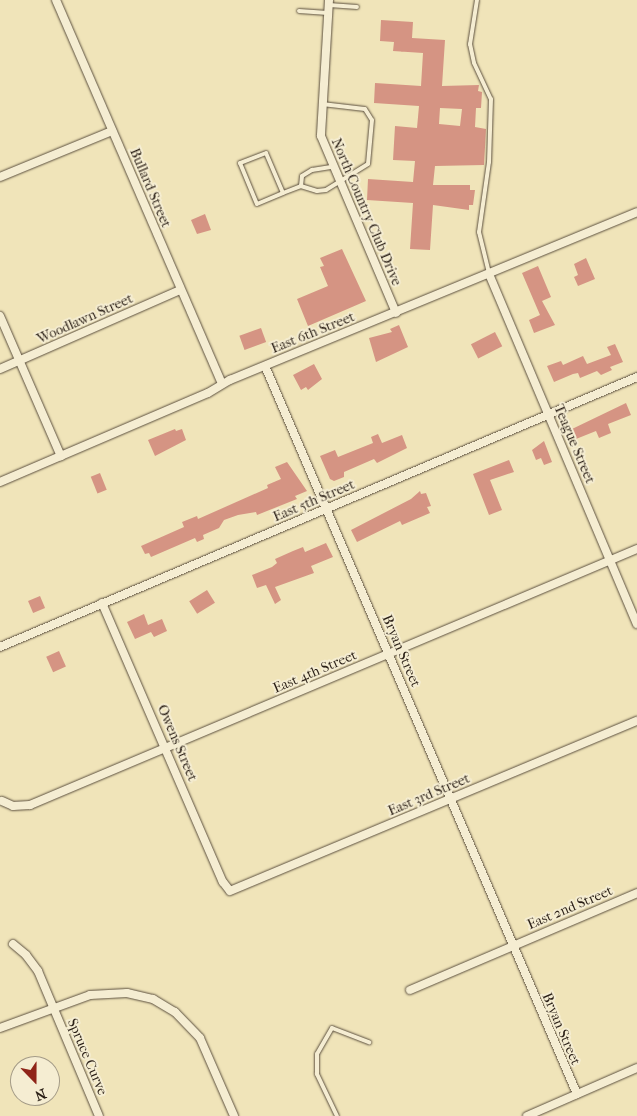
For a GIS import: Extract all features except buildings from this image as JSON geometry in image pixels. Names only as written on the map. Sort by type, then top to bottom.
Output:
[{"type":"street","name":"Bullard Street","points":[[56,0],[222,384]]},
{"type":"street","name":"North Country Club Drive","points":[[329,6],[320,136],[331,167],[396,313]]},
{"type":"street","points":[[0,178],[112,131]]},
{"type":"street","name":"East 6th Street","points":[[0,482],[222,384],[637,212]]},
{"type":"street","name":"Teague Street","points":[[489,274],[637,624]]},
{"type":"street","name":"Woodlawn Street","points":[[0,368],[180,290]]},
{"type":"street","points":[[0,316],[61,456]]},
{"type":"street","name":"Bryan Street","points":[[265,366],[512,947],[577,1094]]},
{"type":"street","name":"East 5th Street","points":[[0,647],[637,377]]},
{"type":"street","name":"East 4th Street","points":[[2,801],[13,806],[30,806],[637,549]]},
{"type":"street","name":"Owens Street","points":[[102,604],[223,882],[230,891]]},
{"type":"street","name":"East 3rd Street","points":[[230,891],[637,720]]},
{"type":"street","name":"East 2nd Street","points":[[512,947],[637,893]]},
{"type":"street","name":"Spruce Curve","points":[[13,944],[33,964],[99,1116]]},
{"type":"street","points":[[410,990],[512,947]]},
{"type":"street","name":"Spruce Curve","points":[[52,1008],[90,995],[112,992],[141,995],[165,1005],[200,1038],[234,1116]]},
{"type":"street","points":[[0,1028],[52,1008]]},
{"type":"street","points":[[526,1116],[637,1068]]},
{"type":"lane","points":[[476,0],[470,44],[474,63],[491,99],[489,162],[479,232],[489,274]]},
{"type":"lane","points":[[299,11],[329,6],[357,7]]},
{"type":"lane","points":[[283,193],[266,153],[240,163],[257,204],[300,186],[317,191],[338,182],[368,164],[372,120],[365,109],[322,104]]},
{"type":"lane","points":[[300,186],[302,176],[312,170],[331,167]]},
{"type":"lane","points":[[337,1116],[317,1074],[317,1054],[332,1028],[369,1042]]}]
